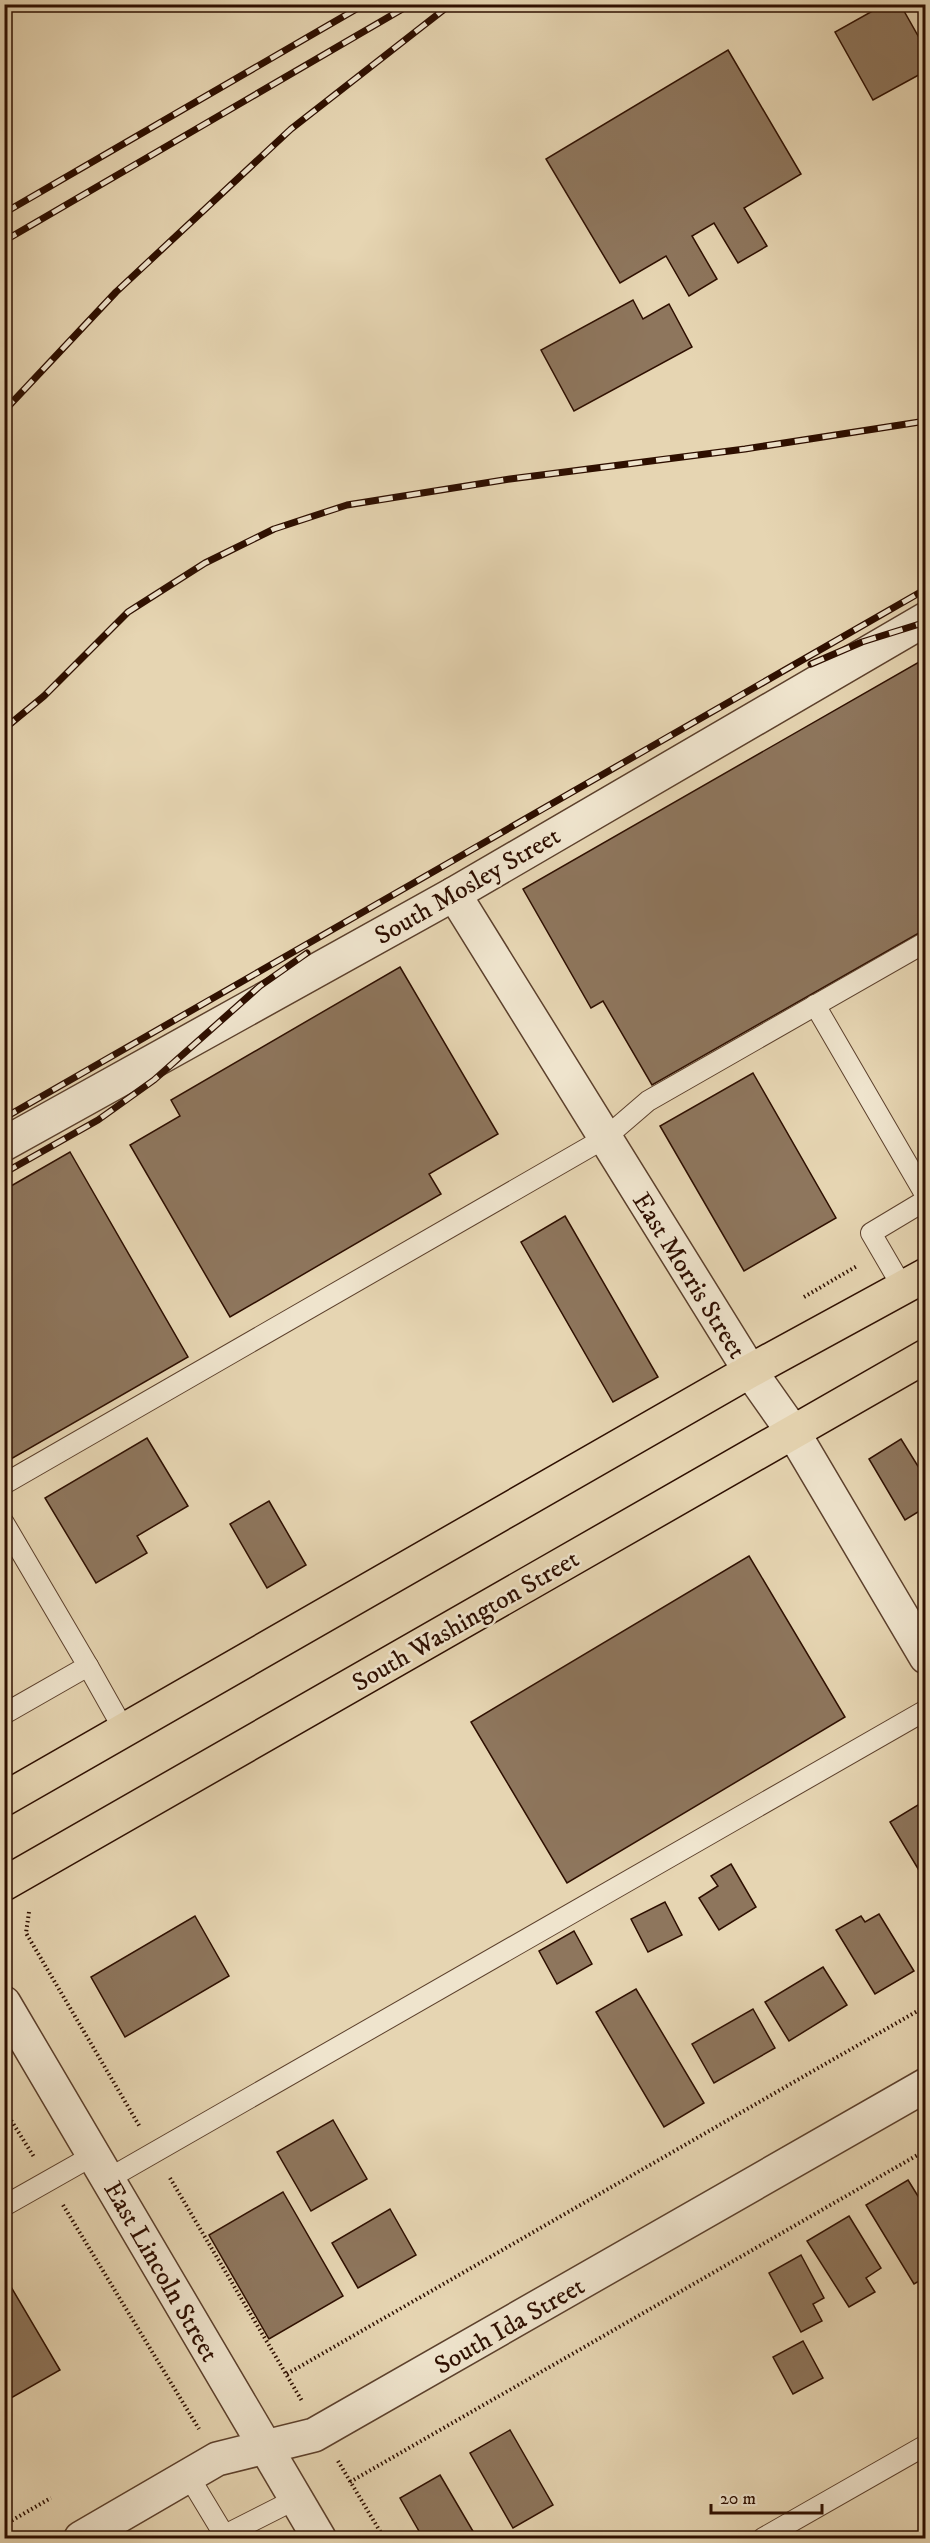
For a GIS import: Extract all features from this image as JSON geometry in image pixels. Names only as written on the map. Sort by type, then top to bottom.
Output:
[{"type":"main road","points":[[4,1799],[750,1371],[914,1281]]},
{"type":"main road","name":"South Washington Street","points":[[4,1884],[926,1356]]},
{"type":"street","name":"South Mosley Street","points":[[4,1144],[454,894],[926,619]]},
{"type":"street","name":"East Morris Street","points":[[454,894],[750,1371],[793,1432],[926,1657]]},
{"type":"street","name":"East Lincoln Street","points":[[4,2003],[319,2538]]},
{"type":"street","name":"South Ida Street","points":[[81,2538],[217,2459],[320,2432],[926,2085]]},
{"type":"lane","points":[[4,1484],[605,1138],[648,1101],[926,942]]},
{"type":"lane","points":[[815,1005],[926,1198],[871,1233],[914,1281]]},
{"type":"lane","points":[[4,1522],[124,1730]]},
{"type":"lane","points":[[4,1714],[88,1666]]},
{"type":"lane","points":[[4,2206],[48,2181],[155,2152],[926,1710]]},
{"type":"lane","points":[[763,2538],[926,2445]]},
{"type":"lane","points":[[188,2475],[223,2538],[296,2499]]},
{"type":"path","points":[[28,1913],[26,1933],[384,2538]]},
{"type":"path","points":[[287,2374],[926,2006]]},
{"type":"path","points":[[4,2109],[217,2459]]},
{"type":"path","points":[[350,2482],[926,2150]]},
{"type":"path","points":[[4,2525],[51,2498]]},
{"type":"building","points":[[885,4],[900,4],[926,50],[926,71],[873,100],[835,32]]},
{"type":"building","points":[[728,50],[801,174],[744,208],[767,246],[738,263],[714,223],[692,236],[717,279],[689,296],[666,256],[620,283],[546,159]]},
{"type":"building","points":[[633,300],[643,319],[669,304],[692,347],[574,411],[541,350]]},
{"type":"building","points":[[926,658],[926,929],[652,1085],[603,1001],[591,1008],[523,889]]},
{"type":"building","points":[[400,967],[498,1134],[429,1174],[441,1194],[230,1317],[130,1145],[180,1116],[171,1100]]},
{"type":"building","points":[[753,1073],[836,1218],[744,1271],[660,1126]]},
{"type":"building","points":[[70,1152],[188,1357],[4,1463],[4,1190]]},
{"type":"building","points":[[565,1216],[658,1377],[613,1402],[521,1242]]},
{"type":"building","points":[[147,1438],[188,1506],[137,1536],[147,1553],[96,1583],[45,1498]]},
{"type":"building","points":[[901,1439],[926,1479],[926,1507],[905,1520],[869,1459]]},
{"type":"building","points":[[269,1501],[306,1565],[267,1588],[230,1524]]},
{"type":"building","points":[[749,1556],[845,1717],[567,1883],[471,1722]]},
{"type":"building","points":[[926,1800],[926,1882],[890,1822]]},
{"type":"building","points":[[731,1864],[756,1907],[719,1930],[699,1898],[718,1886],[711,1876]]},
{"type":"building","points":[[665,1902],[682,1935],[648,1952],[631,1919]]},
{"type":"building","points":[[879,1914],[914,1971],[875,1994],[836,1930],[861,1916],[865,1922]]},
{"type":"building","points":[[195,1916],[229,1976],[125,2037],[91,1977]]},
{"type":"building","points":[[574,1931],[592,1964],[557,1984],[539,1951]]},
{"type":"building","points":[[823,1967],[847,2005],[789,2041],[765,2002]]},
{"type":"building","points":[[636,1989],[704,2103],[664,2127],[596,2012]]},
{"type":"building","points":[[753,2009],[775,2048],[714,2083],[692,2044]]},
{"type":"building","points":[[333,2120],[367,2179],[311,2211],[277,2152]]},
{"type":"building","points":[[908,2180],[926,2209],[926,2277],[914,2284],[866,2205]]},
{"type":"building","points":[[283,2192],[343,2296],[269,2339],[209,2235]]},
{"type":"building","points":[[390,2209],[416,2255],[358,2288],[332,2243]]},
{"type":"building","points":[[849,2216],[881,2268],[866,2278],[875,2292],[849,2307],[807,2241]]},
{"type":"building","points":[[801,2255],[824,2298],[813,2304],[822,2321],[801,2332],[769,2273]]},
{"type":"building","points":[[4,2275],[60,2370],[4,2402]]},
{"type":"building","points":[[803,2341],[823,2378],[793,2394],[773,2357]]},
{"type":"building","points":[[510,2430],[553,2505],[513,2528],[470,2453]]},
{"type":"building","points":[[440,2475],[477,2538],[423,2538],[400,2498]]},
{"type":"railway","points":[[4,213],[365,4]]},
{"type":"railway","points":[[4,241],[411,4]]},
{"type":"railway","points":[[4,411],[116,292],[291,129],[451,4]]},
{"type":"railway","points":[[4,729],[44,696],[128,612],[205,563],[274,529],[347,505],[510,479],[745,449],[926,421]]},
{"type":"railway","points":[[4,1118],[926,589]]},
{"type":"railway","points":[[811,664],[862,642],[926,622]]},
{"type":"railway","points":[[4,1173],[98,1120],[154,1080],[260,986],[307,953]]}]
